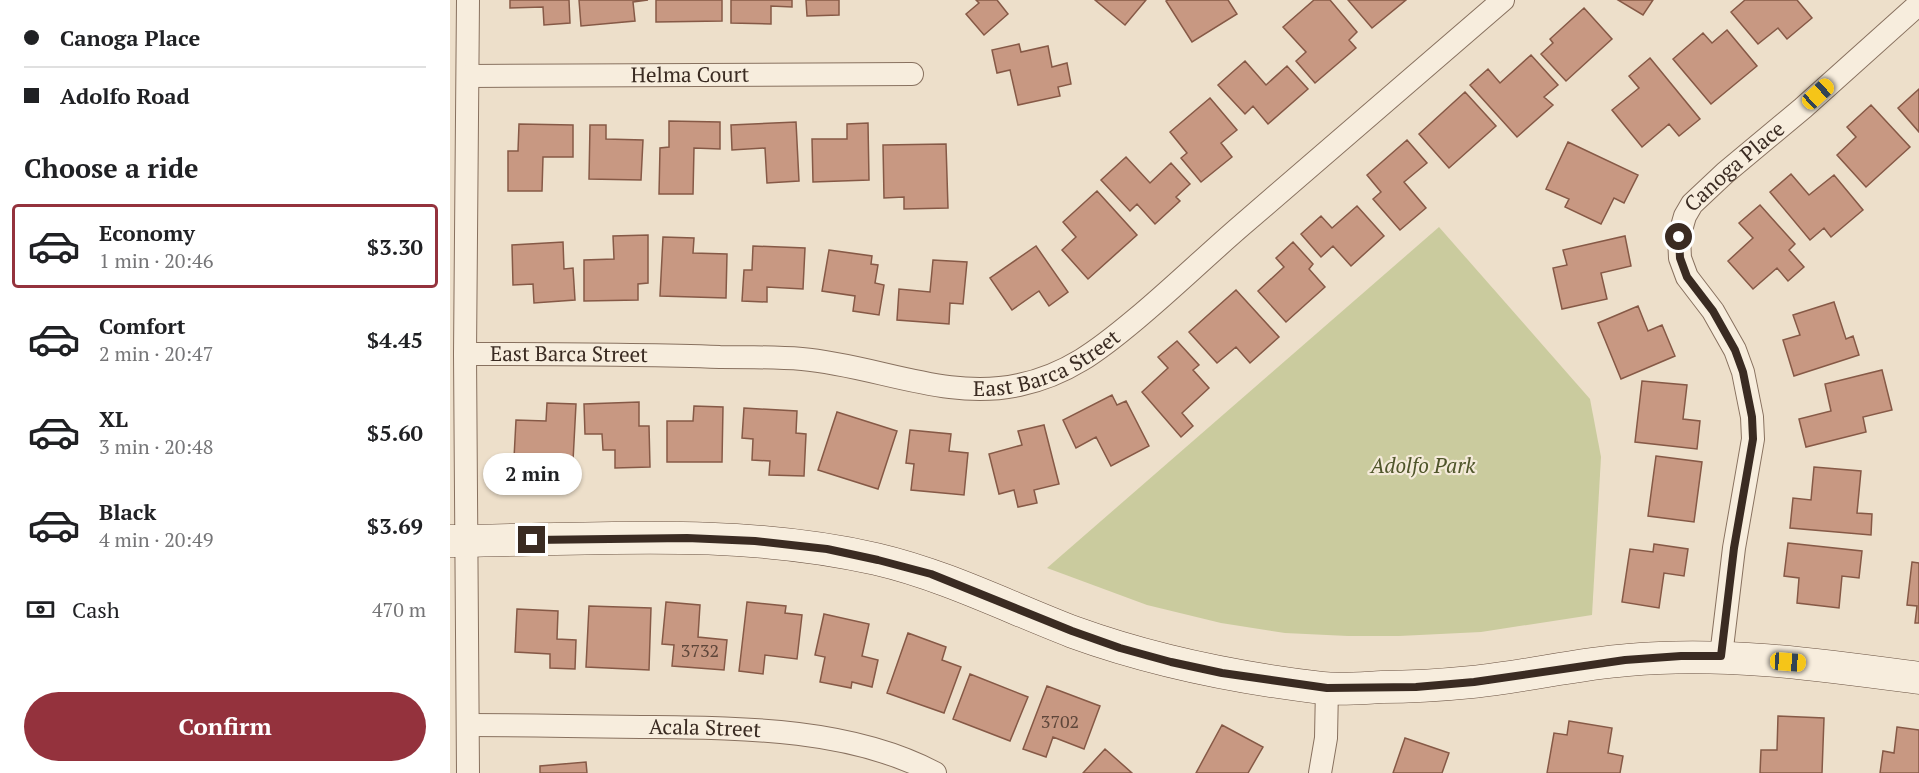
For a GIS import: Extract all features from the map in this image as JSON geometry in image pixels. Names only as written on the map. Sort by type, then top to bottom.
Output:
[{"type":"main road","points":[[458,541],[687,538],[755,541],[827,549],[931,574],[1072,631],[1130,651],[1222,673],[1327,688],[1416,687],[1474,682],[1625,660],[1681,656],[1721,656],[1810,663],[1919,678]]},
{"type":"street","points":[[468,0],[465,354],[458,541],[468,725],[468,773]]},
{"type":"street","name":"East Barca Street","points":[[465,354],[803,359],[840,364],[942,386],[973,389],[1017,386],[1059,373],[1097,351],[1150,308],[1237,229],[1503,0]]},
{"type":"street","name":"Canoga Place","points":[[1721,656],[1734,548],[1753,439],[1752,417],[1743,372],[1735,350],[1713,311],[1687,277],[1680,258],[1679,237],[1685,216],[1692,204],[1725,173],[1803,108],[1919,4]]},
{"type":"street","name":"Helma Court","points":[[468,76],[912,74]]},
{"type":"street","points":[[1320,773],[1326,738],[1327,688]]},
{"type":"street","name":"Acala Street","points":[[468,725],[709,728],[774,732],[830,739],[874,749],[935,773]]},
{"type":"green space","name":"Adolfo Park","points":[[1439,227],[1590,399],[1601,457],[1592,615],[1481,632],[1399,636],[1285,633],[1221,623],[1147,605],[1047,568]]},
{"type":"building","points":[[510,0],[569,0],[570,23],[544,25],[543,7],[510,8]]},
{"type":"building","points":[[579,0],[648,0],[633,2],[635,21],[581,26]]},
{"type":"building","points":[[656,0],[722,0],[722,21],[656,22]]},
{"type":"building","points":[[731,0],[792,0],[792,7],[771,6],[771,24],[731,23]]},
{"type":"building","points":[[806,0],[839,0],[839,15],[807,16]]},
{"type":"building","points":[[976,0],[997,0],[1008,14],[984,35],[966,14],[979,3]]},
{"type":"building","points":[[1095,0],[1146,0],[1125,25]]},
{"type":"building","points":[[1228,0],[1237,14],[1192,42],[1166,1]]},
{"type":"building","points":[[1314,0],[1330,0],[1357,32],[1349,40],[1356,48],[1315,83],[1296,61],[1306,52],[1283,27]]},
{"type":"building","points":[[1348,0],[1406,0],[1372,28]]},
{"type":"building","points":[[1618,0],[1653,0],[1643,15]]},
{"type":"building","points":[[1745,0],[1797,0],[1812,18],[1787,39],[1778,28],[1758,44],[1731,12]]},
{"type":"building","points":[[1584,8],[1612,39],[1566,81],[1541,54],[1553,43],[1550,39]]},
{"type":"building","points":[[1727,30],[1757,66],[1711,104],[1673,59],[1703,33],[1712,43]]},
{"type":"building","points":[[1019,44],[1021,52],[1048,46],[1052,67],[1067,63],[1071,84],[1058,87],[1060,96],[1018,105],[1010,70],[997,73],[992,50]]},
{"type":"building","points":[[1531,55],[1558,85],[1544,97],[1553,105],[1517,137],[1470,85],[1488,69],[1500,83]]},
{"type":"building","points":[[1650,58],[1700,119],[1679,136],[1669,124],[1642,147],[1612,110],[1639,88],[1629,76]]},
{"type":"building","points":[[1245,61],[1266,85],[1287,66],[1308,89],[1268,124],[1253,106],[1245,114],[1218,85]]},
{"type":"building","points":[[1919,89],[1919,132],[1898,108]]},
{"type":"building","points":[[1465,92],[1496,126],[1449,168],[1419,134]]},
{"type":"building","points":[[1210,98],[1237,130],[1221,143],[1232,157],[1201,182],[1181,158],[1187,153],[1170,132]]},
{"type":"building","points":[[1871,105],[1910,147],[1866,187],[1837,155],[1856,137],[1847,127]]},
{"type":"building","points":[[669,121],[720,122],[720,149],[694,148],[693,194],[659,194],[660,148],[669,147]]},
{"type":"building","points":[[796,122],[799,181],[767,183],[765,148],[732,150],[731,125]]},
{"type":"building","points":[[868,123],[869,180],[813,182],[812,139],[847,139],[847,124]]},
{"type":"building","points":[[519,124],[573,125],[573,157],[543,157],[542,191],[508,191],[508,151],[518,151]]},
{"type":"building","points":[[590,125],[606,125],[606,139],[643,140],[641,180],[589,179]]},
{"type":"building","points":[[1407,140],[1427,163],[1404,182],[1426,208],[1400,230],[1373,199],[1381,192],[1367,175]]},
{"type":"building","points":[[1568,142],[1638,175],[1624,203],[1614,198],[1601,224],[1565,207],[1569,199],[1546,189]]},
{"type":"building","points":[[946,144],[948,208],[904,209],[904,197],[884,198],[883,145]]},
{"type":"building","points":[[1126,157],[1150,183],[1171,163],[1190,184],[1176,197],[1180,201],[1155,224],[1137,204],[1130,211],[1101,180]]},
{"type":"building","points":[[1791,174],[1809,195],[1834,175],[1863,210],[1831,237],[1824,228],[1810,240],[1770,192]]},
{"type":"building","points":[[1097,191],[1137,235],[1088,279],[1062,250],[1076,237],[1063,222]]},
{"type":"building","points":[[1760,205],[1795,244],[1789,250],[1804,267],[1788,281],[1777,268],[1753,289],[1728,261],[1753,238],[1739,223]]},
{"type":"building","points":[[1357,206],[1384,236],[1351,266],[1333,246],[1321,257],[1301,234],[1321,216],[1332,228]]},
{"type":"building","points":[[648,235],[648,283],[638,284],[638,300],[584,301],[584,260],[614,259],[613,236]]},
{"type":"building","points":[[1625,236],[1631,266],[1601,273],[1607,299],[1562,309],[1553,268],[1567,265],[1563,250]]},
{"type":"building","points":[[663,237],[694,238],[693,253],[727,254],[726,298],[660,296]]},
{"type":"building","points":[[563,242],[564,269],[573,268],[575,300],[534,303],[533,284],[513,285],[512,245]]},
{"type":"building","points":[[1293,242],[1313,264],[1309,269],[1325,287],[1286,322],[1258,291],[1284,267],[1276,258]]},
{"type":"building","points":[[753,246],[805,248],[803,289],[767,287],[767,302],[742,301],[744,270],[752,270]]},
{"type":"building","points":[[1036,246],[1068,292],[1049,306],[1039,291],[1012,310],[990,278]]},
{"type":"building","points":[[829,250],[872,256],[871,264],[878,265],[875,283],[884,285],[879,315],[853,311],[855,296],[822,291]]},
{"type":"building","points":[[933,260],[967,262],[963,304],[950,303],[949,324],[897,320],[899,289],[930,292]]},
{"type":"building","points":[[1236,290],[1279,337],[1250,363],[1236,347],[1217,363],[1189,332]]},
{"type":"building","points":[[1834,302],[1846,339],[1853,336],[1859,355],[1794,376],[1783,340],[1800,335],[1793,315]]},
{"type":"building","points":[[1638,306],[1648,331],[1662,325],[1675,356],[1621,379],[1598,323]]},
{"type":"building","points":[[1177,341],[1199,365],[1193,370],[1209,388],[1182,413],[1193,426],[1181,437],[1142,392],[1168,368],[1158,357]]},
{"type":"building","points":[[1882,370],[1892,410],[1863,417],[1866,432],[1806,447],[1799,419],[1831,411],[1825,384]]},
{"type":"building","points":[[1642,381],[1687,385],[1683,419],[1700,421],[1697,449],[1635,442]]},
{"type":"building","points":[[1112,395],[1117,405],[1126,401],[1149,446],[1111,466],[1096,437],[1076,448],[1063,420]]},
{"type":"building","points":[[639,402],[639,426],[649,426],[650,467],[615,468],[615,450],[603,450],[602,434],[585,434],[584,404]]},
{"type":"building","points":[[547,403],[576,404],[573,461],[514,458],[516,420],[546,421]]},
{"type":"building","points":[[694,406],[723,407],[722,462],[667,462],[667,421],[693,421]]},
{"type":"building","points":[[744,408],[797,411],[796,433],[806,434],[804,476],[769,475],[770,461],[752,460],[753,439],[742,438]]},
{"type":"building","points":[[837,412],[897,431],[878,489],[818,470]]},
{"type":"building","points":[[1044,425],[1059,484],[1034,490],[1037,503],[1018,507],[1014,490],[999,494],[989,454],[1022,445],[1018,431]]},
{"type":"building","points":[[910,430],[951,434],[949,451],[968,453],[964,495],[911,490],[914,464],[906,463]]},
{"type":"building","points":[[1656,456],[1702,462],[1694,522],[1648,516]]},
{"type":"building","points":[[1814,467],[1861,471],[1857,513],[1872,514],[1871,535],[1790,528],[1793,498],[1811,500]]},
{"type":"building","points":[[1788,543],[1862,551],[1859,578],[1842,576],[1839,608],[1797,603],[1799,578],[1784,576]]},
{"type":"building","points":[[1654,544],[1688,549],[1684,576],[1664,573],[1659,608],[1622,602],[1630,549],[1653,552]]},
{"type":"building","points":[[1912,562],[1919,563],[1919,623],[1915,623],[1917,606],[1907,605]]},
{"type":"building","points":[[666,602],[700,605],[698,637],[727,640],[724,670],[672,666],[674,645],[662,644]]},
{"type":"building","points":[[747,602],[786,606],[785,613],[802,615],[797,659],[765,655],[763,674],[739,671]]},
{"type":"building","points":[[589,606],[651,608],[649,670],[586,667]]},
{"type":"building","points":[[517,609],[558,611],[557,639],[576,640],[575,669],[550,668],[550,654],[515,652]]},
{"type":"building","points":[[824,614],[869,624],[862,656],[878,660],[872,687],[852,682],[851,688],[820,682],[825,657],[815,655]]},
{"type":"building","points":[[908,633],[946,647],[942,660],[961,667],[944,713],[887,693]]},
{"type":"building","points":[[970,674],[1028,697],[1010,741],[953,719]]},
{"type":"building","points":[[1047,686],[1100,706],[1084,749],[1053,737],[1046,757],[1023,749]]},
{"type":"building","points":[[1778,716],[1824,718],[1822,773],[1760,773],[1761,750],[1777,750]]},
{"type":"building","points":[[1569,721],[1612,728],[1608,753],[1623,756],[1620,773],[1547,773],[1554,733],[1567,735]]},
{"type":"building","points":[[1222,725],[1263,747],[1248,773],[1196,773]]},
{"type":"building","points":[[1897,727],[1919,730],[1919,773],[1880,773],[1883,751],[1894,753]]},
{"type":"building","points":[[1405,738],[1449,753],[1442,773],[1393,773]]},
{"type":"building","points":[[1105,749],[1132,773],[1083,773]]},
{"type":"building","points":[[586,762],[587,773],[540,773],[540,766]]},
{"type":"route","points":[[532,540],[687,538],[755,541],[827,549],[931,574],[1120,648],[1222,673],[1327,688],[1416,687],[1474,682],[1625,660],[1721,656],[1734,548],[1753,439],[1752,417],[1749,394],[1735,350],[1713,311],[1687,277],[1680,258],[1679,237]]}]
